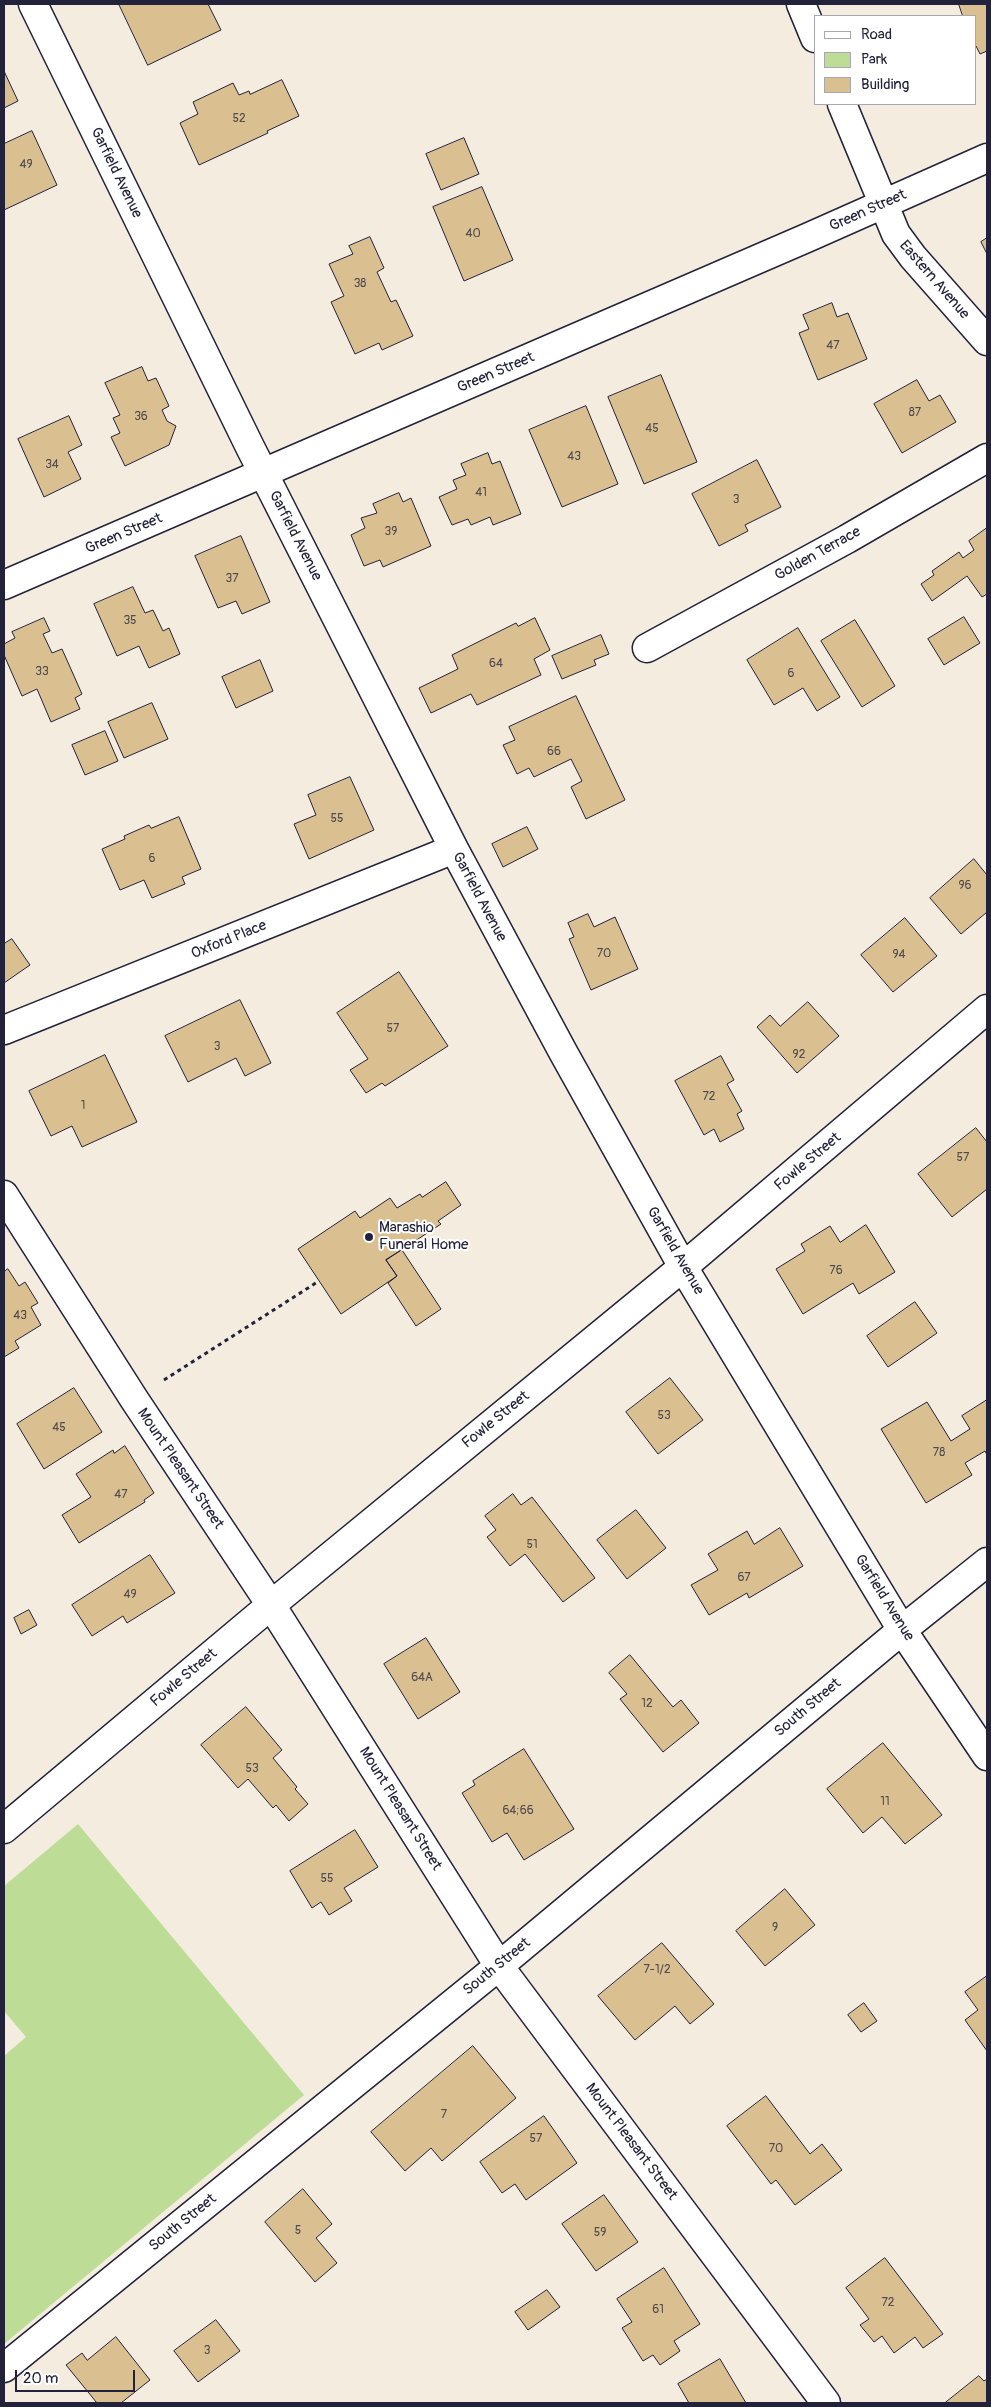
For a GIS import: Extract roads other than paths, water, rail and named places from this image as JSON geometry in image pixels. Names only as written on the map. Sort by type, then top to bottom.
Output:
[{"type":"street","name":"Garfield Avenue","points":[[32,4],[264,474],[454,849],[683,1267],[902,1630],[987,1756]]},
{"type":"street","points":[[801,4],[814,36]]},
{"type":"street","name":"Eastern Avenue","points":[[842,105],[896,234],[906,248],[987,340]]},
{"type":"street","name":"Green Street","points":[[4,585],[264,474],[987,158]]},
{"type":"street","name":"Golden Terrace","points":[[647,648],[847,539],[987,458]]},
{"type":"street","name":"Oxford Place","points":[[4,1030],[454,849]]},
{"type":"street","name":"Fowle Street","points":[[4,1829],[271,1605],[683,1267],[987,1010]]},
{"type":"street","name":"Mount Pleasant Street","points":[[7,1207],[271,1605],[499,1966],[826,2403]]},
{"type":"street","name":"South Street","points":[[4,2368],[499,1966],[902,1630],[987,1562]]},
{"type":"place","name":"Marashio Funeral Home","points":[[369,1237]]}]
